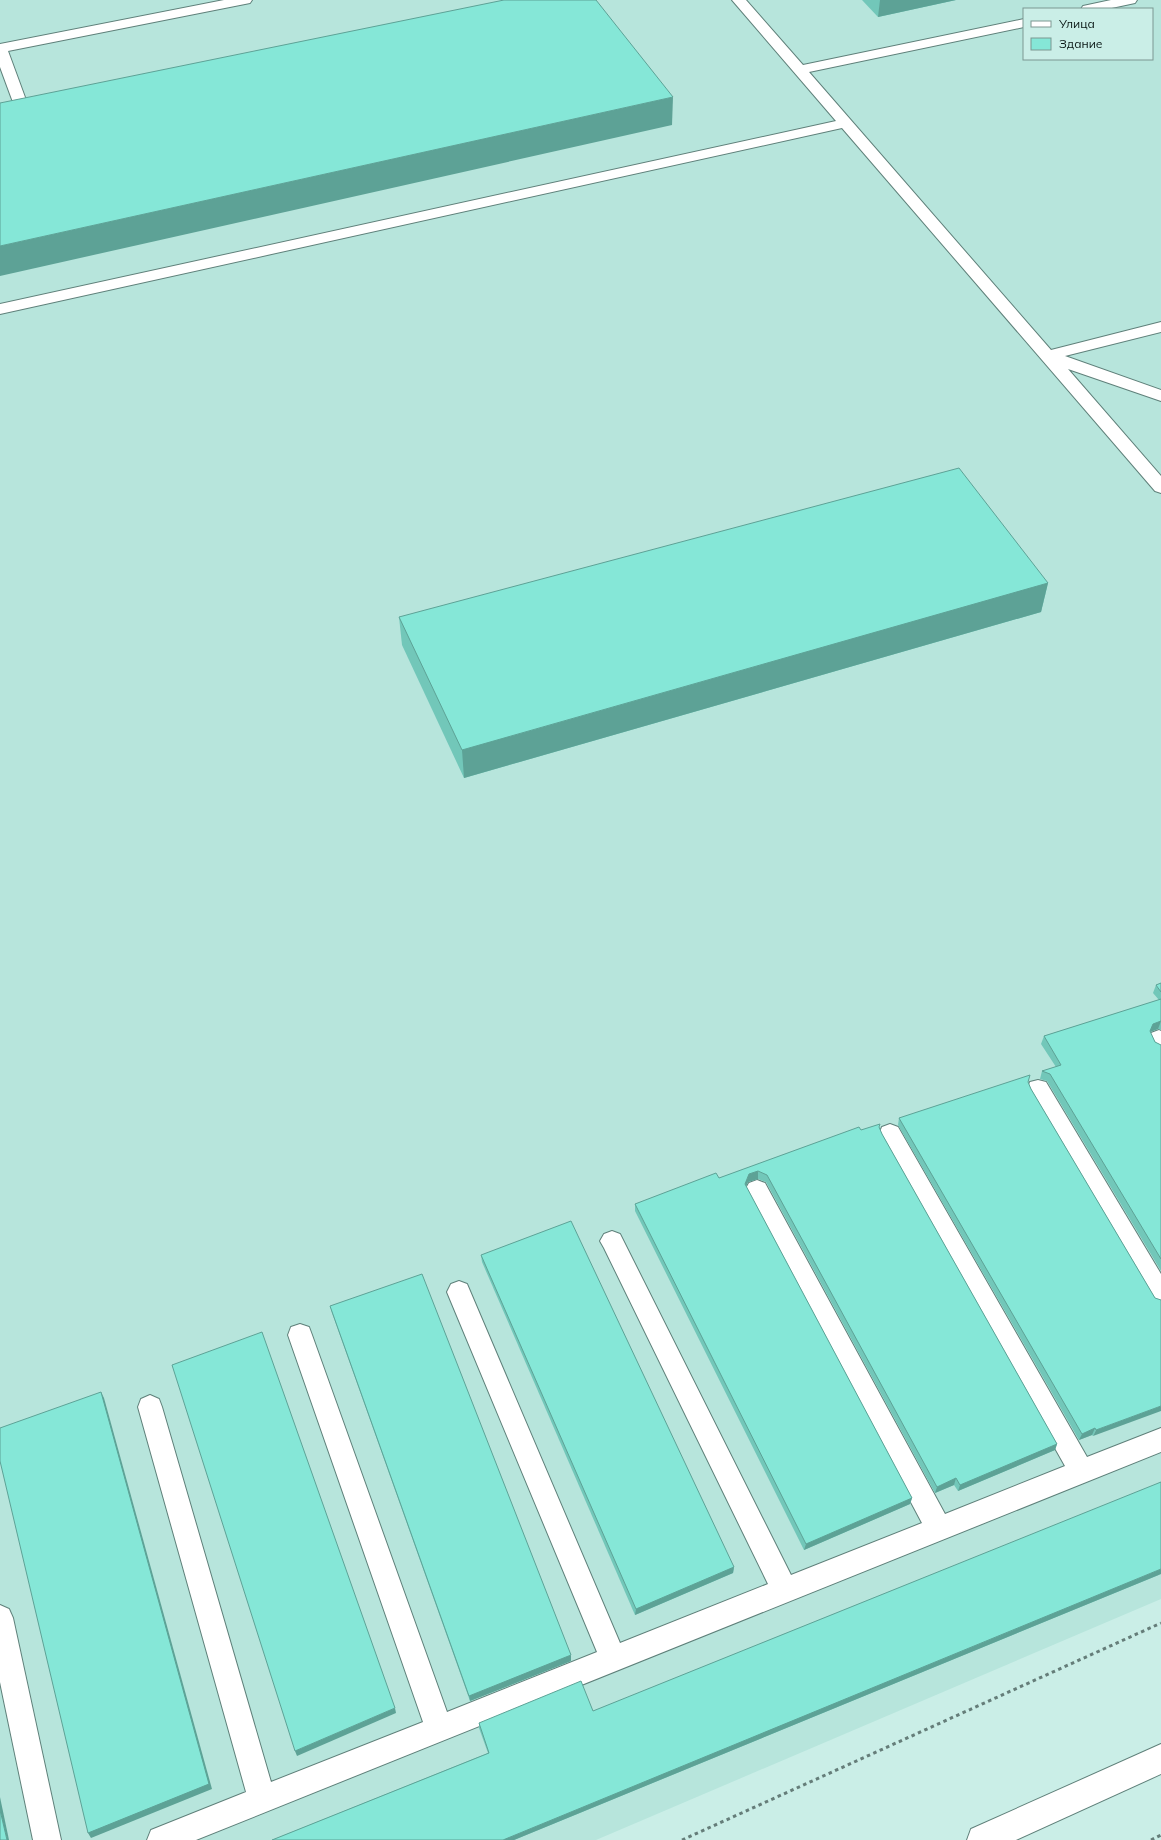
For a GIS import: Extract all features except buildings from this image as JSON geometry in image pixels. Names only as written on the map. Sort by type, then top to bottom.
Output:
[{"type":"street","points":[[982,1840],[1161,1759]]},
{"type":"lane","points":[[52,99],[21,105],[0,48],[245,0]]},
{"type":"lane","points":[[739,0],[1161,487]]},
{"type":"lane","points":[[1093,8],[1130,0]]},
{"type":"lane","points":[[800,70],[1023,23]]},
{"type":"lane","points":[[0,309],[845,123]]},
{"type":"lane","points":[[1047,356],[1161,327]]},
{"type":"lane","points":[[1047,356],[1161,396]]},
{"type":"lane","points":[[1038,1089],[1161,1296]]},
{"type":"lane","points":[[890,1134],[1082,1472]]},
{"type":"lane","points":[[757,1190],[939,1529]]},
{"type":"lane","points":[[612,1241],[785,1591]]},
{"type":"lane","points":[[459,1292],[613,1659]]},
{"type":"lane","points":[[300,1335],[439,1728]]},
{"type":"lane","points":[[150,1407],[262,1800]]},
{"type":"lane","points":[[161,1840],[1161,1440]]},
{"type":"lane","points":[[0,1618],[48,1840]]},
{"type":"path","points":[[682,1840],[1161,1623]]},
{"type":"path","points":[[1151,1840],[1161,1835]]},
{"type":"shaded area","points":[[0,0],[1161,0],[1161,1599],[596,1840],[0,1840]]}]
